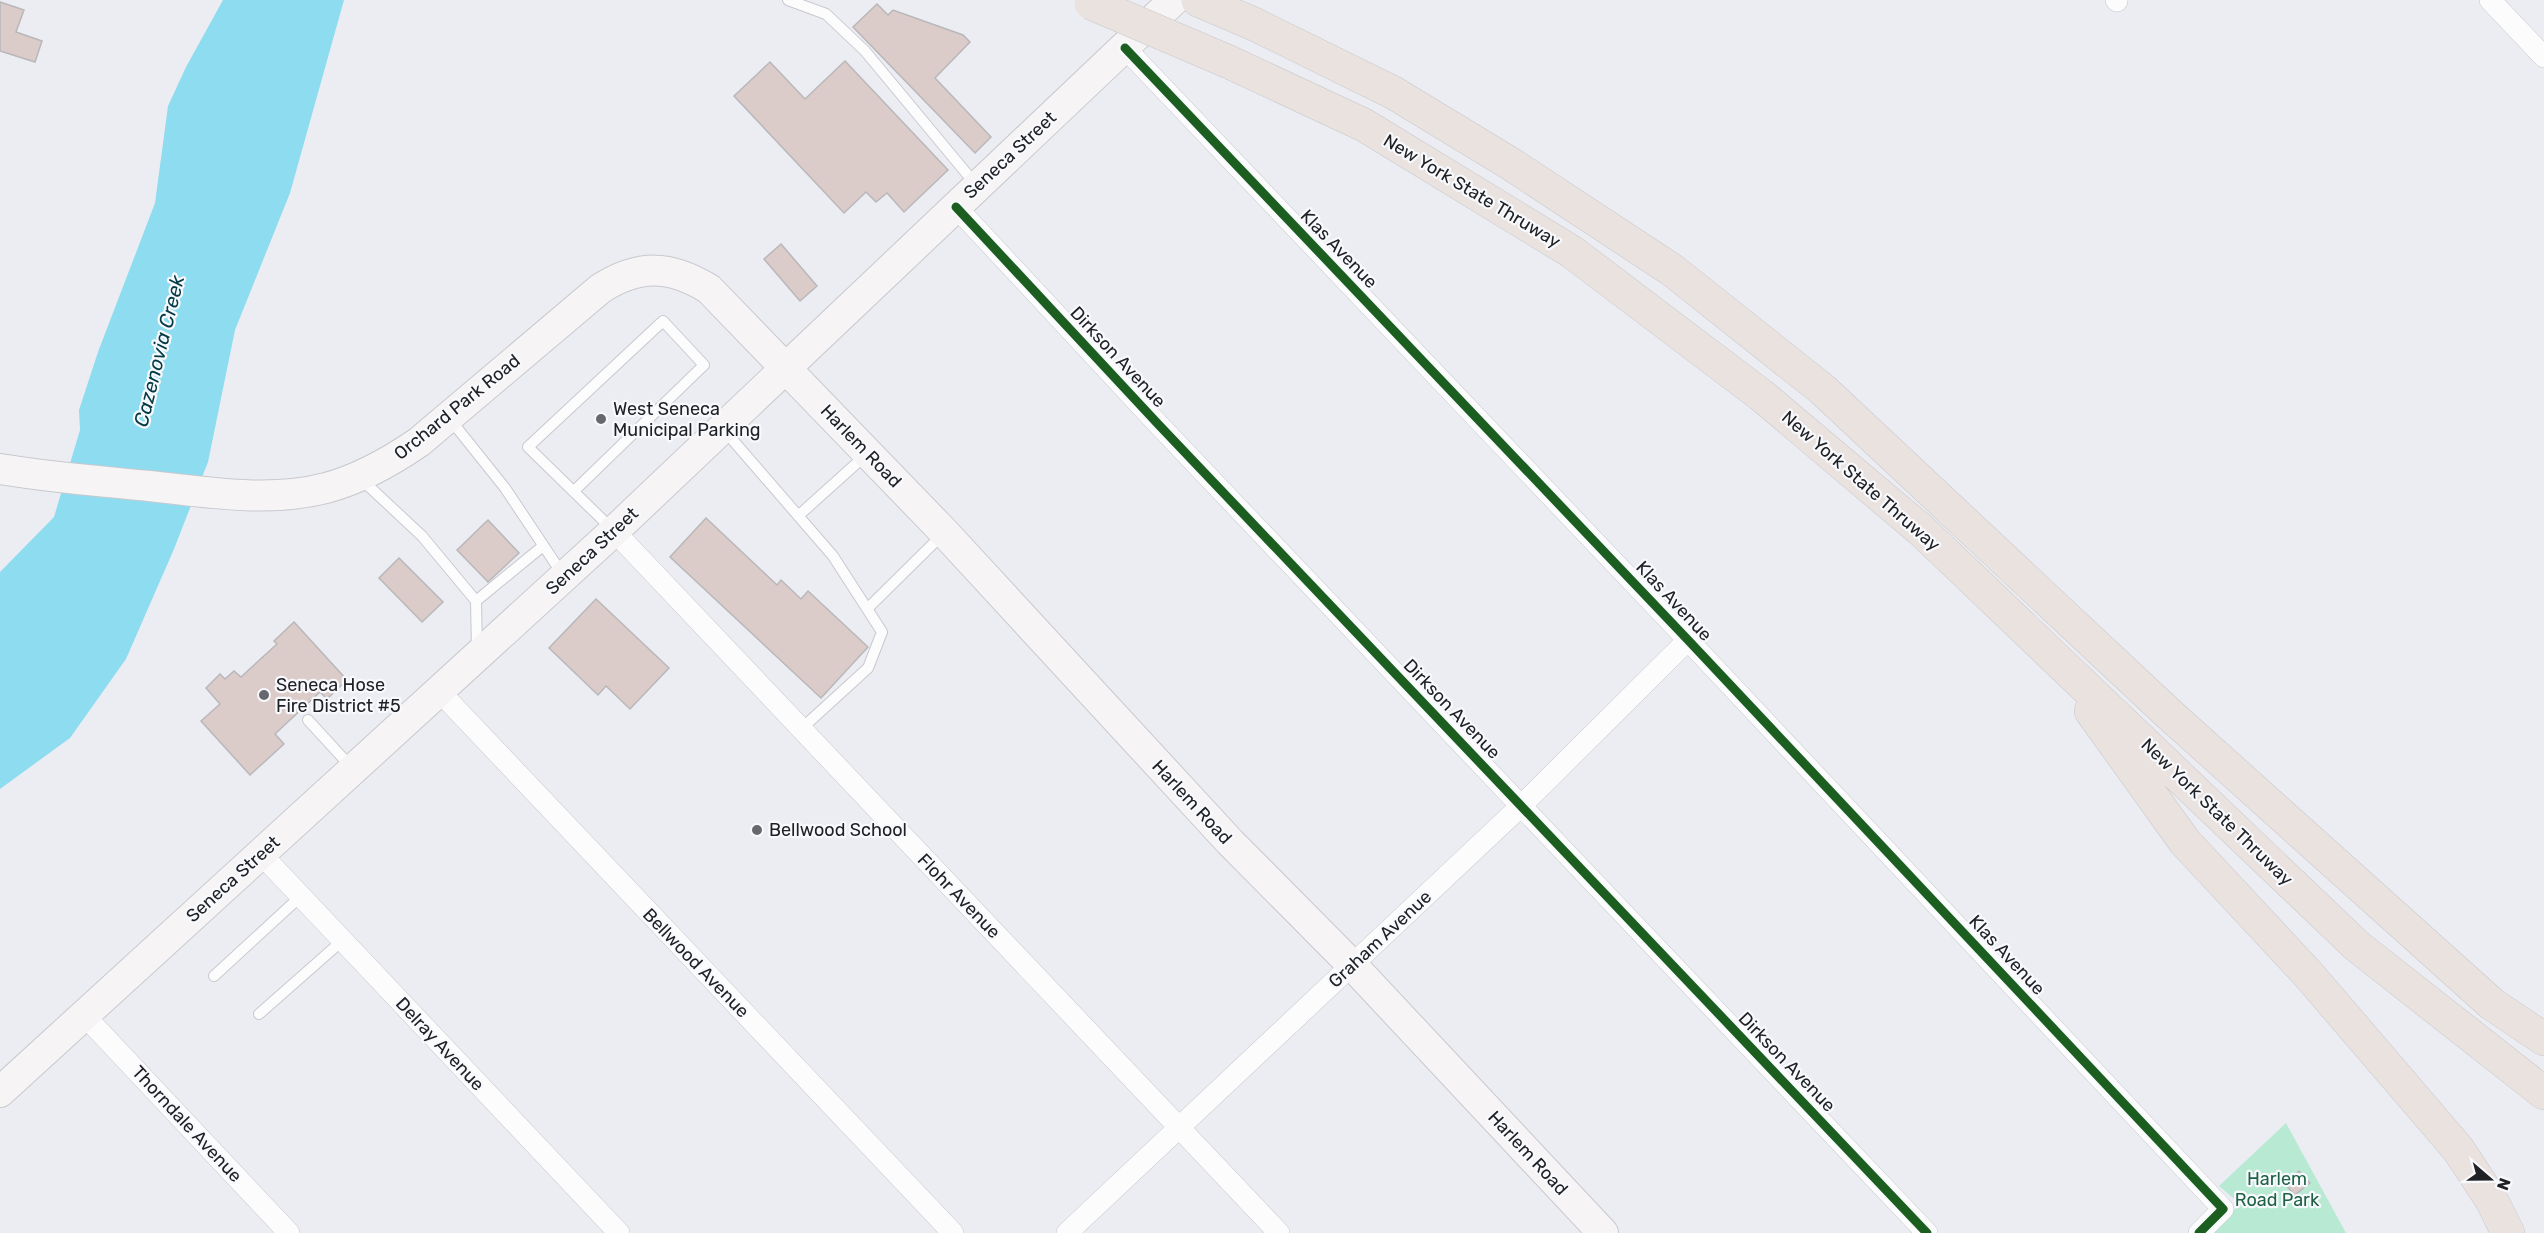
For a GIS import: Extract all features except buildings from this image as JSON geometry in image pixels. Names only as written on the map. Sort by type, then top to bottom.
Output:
[{"type":"highway","name":"New York State Thruway","points":[[1198,0],[1254,24],[1394,93],[1511,164],[1672,270],[1822,389],[2169,714],[2492,1004],[2544,1039]]},
{"type":"highway","name":"New York State Thruway","points":[[1088,1],[1229,62],[1364,125],[1572,252],[1761,395],[1921,530],[2357,945],[2544,1093]]},
{"type":"highway","points":[[2044,646],[2185,842],[2308,974],[2458,1149],[2491,1199],[2508,1233]]},
{"type":"main road","name":"Seneca Street","points":[[0,1092],[564,578],[1174,0]]},
{"type":"main road","name":"Orchard Park Road","points":[[0,469],[35,475],[216,493],[291,494],[325,488],[359,477],[410,449],[600,289],[615,279],[651,270],[672,272],[691,278],[709,289],[785,367]]},
{"type":"main road","name":"Harlem Road","points":[[785,367],[944,532],[1230,842],[1353,966],[1603,1233]]},
{"type":"street","points":[[2490,0],[2544,57]]},
{"type":"street","name":"Klas Avenue","points":[[1125,48],[1688,640],[2223,1209],[2199,1233]]},
{"type":"street","name":"Dirkson Avenue","points":[[956,207],[1927,1233]]},
{"type":"street","name":"Flohr Avenue","points":[[614,531],[800,730],[1279,1233]]},
{"type":"street","name":"Graham Avenue","points":[[1067,1233],[1521,806],[1688,640]]},
{"type":"street","name":"Bellwood Avenue","points":[[440,692],[953,1233]]},
{"type":"street","name":"Delray Avenue","points":[[261,854],[619,1233]]},
{"type":"street","name":"Thorndale Avenue","points":[[84,1015],[289,1233]]},
{"type":"lane","points":[[788,0],[826,14],[865,51],[977,186]]},
{"type":"lane","points":[[574,491],[704,365],[663,321],[528,447],[614,531]]},
{"type":"lane","points":[[449,417],[505,488],[564,578]]},
{"type":"lane","points":[[722,428],[832,556],[882,632],[868,668],[800,730]]},
{"type":"lane","points":[[798,516],[868,454]]},
{"type":"lane","points":[[359,477],[422,536],[477,601],[477,658]]},
{"type":"lane","points":[[867,609],[944,532]]},
{"type":"lane","points":[[477,601],[543,546]]},
{"type":"lane","points":[[309,720],[354,770]]},
{"type":"lane","points":[[214,976],[301,896]]},
{"type":"lane","points":[[259,1014],[343,940]]},
{"type":"green space","name":"Harlem Road Park","points":[[2286,1123],[2346,1233],[2211,1233],[2240,1204],[2219,1186]]},
{"type":"water","name":"Cazenovia Creek","points":[[223,0],[344,0],[290,193],[235,330],[208,462],[174,549],[126,659],[70,738],[0,789],[0,572],[54,517],[80,430],[79,410],[98,352],[155,203],[168,106],[186,67]]},
{"type":"cycle path","points":[[1125,48],[1688,640],[2223,1209],[2199,1233]]},
{"type":"cycle path","points":[[956,207],[1158,424],[1927,1233]]},
{"type":"place","name":"West Seneca Municipal Parking","points":[[601,419]]},
{"type":"place","name":"Seneca Hose Fire District #5","points":[[264,695]]},
{"type":"place","name":"Bellwood School","points":[[757,830]]}]
